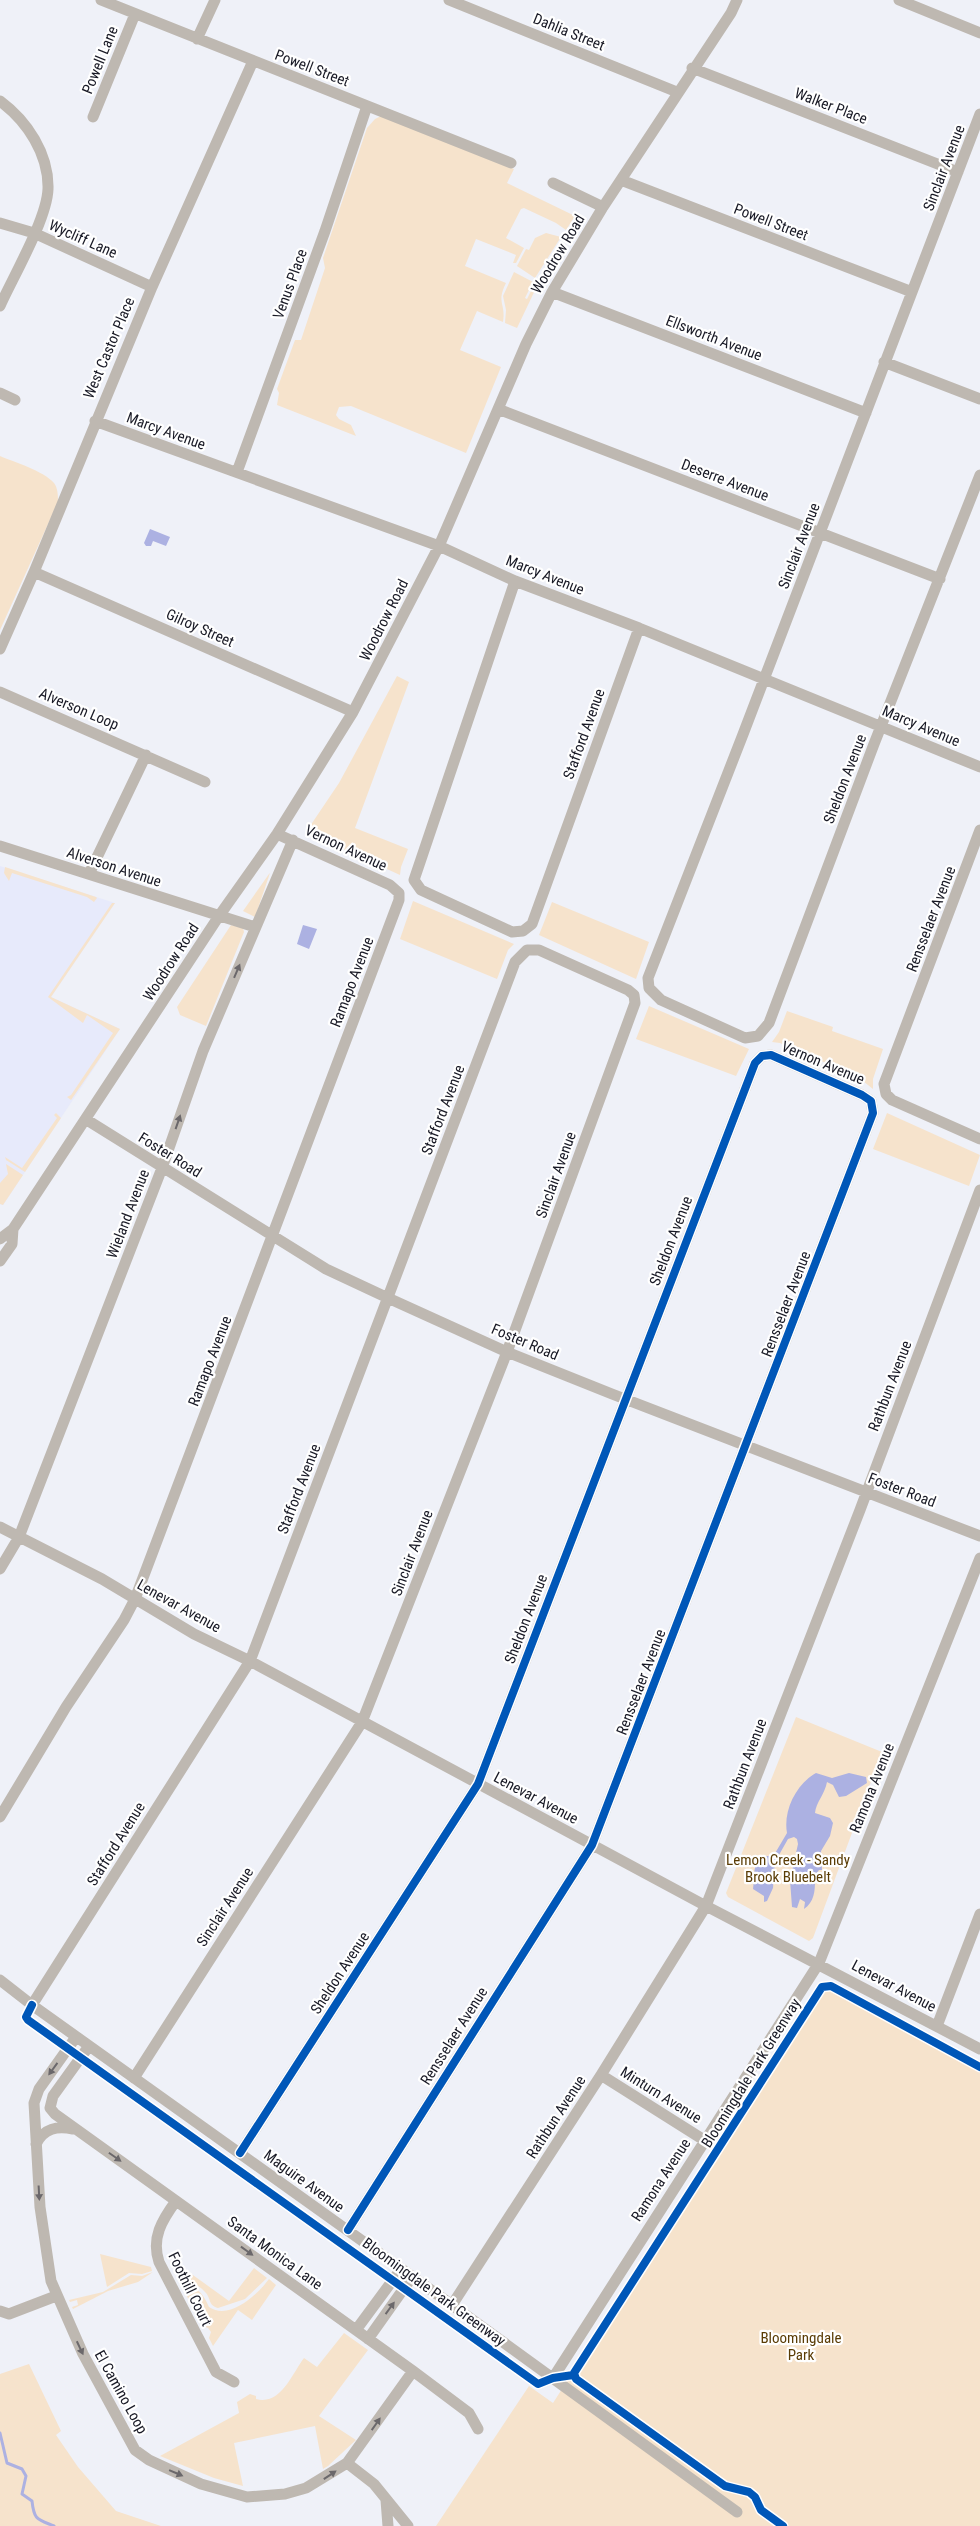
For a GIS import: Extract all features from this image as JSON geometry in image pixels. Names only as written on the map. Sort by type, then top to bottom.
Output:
[{"type":"street","name":"Powell Street","points":[[102,0],[252,62],[512,163]]},
{"type":"street","points":[[197,39],[215,0]]},
{"type":"street","name":"Dahlia Street","points":[[450,0],[677,92]]},
{"type":"street","name":"Woodrow Road","points":[[0,1239],[13,1229],[87,1120],[219,916],[277,834],[353,712],[439,546],[526,344],[552,292],[603,206],[692,68],[731,13],[737,0]]},
{"type":"street","points":[[898,0],[980,33]]},
{"type":"street","name":"Powell Lane","points":[[93,118],[135,14]]},
{"type":"street","name":"West Castor Place","points":[[0,649],[34,572],[152,287],[252,62]]},
{"type":"street","name":"Walker Place","points":[[692,68],[958,172]]},
{"type":"street","points":[[0,101],[29,130],[44,160],[48,190],[34,233],[0,306]]},
{"type":"street","name":"Venus Place","points":[[237,472],[325,231],[368,106]]},
{"type":"street","name":"Sinclair Avenue","points":[[758,1036],[745,1038],[661,1000],[649,988],[648,978],[765,680],[884,362],[980,114]]},
{"type":"street","name":"Powell Street","points":[[621,180],[912,292]]},
{"type":"street","points":[[553,183],[603,206]]},
{"type":"street","name":"Wycliff Lane","points":[[0,223],[34,233],[152,287]]},
{"type":"street","name":"Ellsworth Avenue","points":[[552,292],[866,412]]},
{"type":"street","points":[[884,362],[980,399]]},
{"type":"street","points":[[0,393],[15,400]]},
{"type":"street","name":"Deserre Avenue","points":[[498,409],[940,579]]},
{"type":"street","name":"Marcy Avenue","points":[[95,421],[439,546],[515,581],[881,725],[980,767]]},
{"type":"street","name":"Sheldon Avenue","points":[[758,1036],[769,1023],[881,725],[980,475]]},
{"type":"street","name":"Gilroy Street","points":[[34,572],[353,712]]},
{"type":"street","name":"Stafford Avenue","points":[[515,581],[414,875],[415,884],[421,890],[505,929],[514,932],[523,931],[532,924],[638,628]]},
{"type":"street","name":"Alverson Loop","points":[[0,692],[205,782]]},
{"type":"street","points":[[90,874],[146,755]]},
{"type":"street","name":"Rensselaer Avenue","points":[[980,830],[884,1084],[886,1094],[892,1100],[980,1138]]},
{"type":"street","name":"Vernon Avenue","points":[[277,834],[390,885],[398,893]]},
{"type":"street","name":"Wieland Avenue","points":[[0,1569],[19,1537],[162,1168],[203,1051],[292,840]]},
{"type":"street","name":"Alverson Avenue","points":[[0,846],[219,916],[236,919],[255,927]]},
{"type":"street","name":"Ramapo Avenue","points":[[0,1817],[66,1707],[124,1620],[135,1599],[399,900],[398,893]]},
{"type":"street","name":"Stafford Avenue","points":[[32,2005],[250,1661],[516,962],[527,950],[539,950],[628,990],[635,998]]},
{"type":"street","name":"Sinclair Avenue","points":[[134,2078],[362,1722],[507,1352],[635,1003],[635,998]]},
{"type":"street","name":"Sheldon Avenue","points":[[240,2153],[478,1784],[755,1063],[762,1056]]},
{"type":"street","name":"Vernon Avenue","points":[[762,1056],[776,1057],[862,1095],[871,1102]]},
{"type":"street","name":"Rensselaer Avenue","points":[[348,2230],[592,1844],[747,1446],[873,1113],[871,1102]]},
{"type":"street","name":"Foster Road","points":[[87,1120],[326,1269],[388,1298],[507,1352],[980,1536]]},
{"type":"street","name":"Rathbun Avenue","points":[[452,2305],[601,2075],[706,1906],[980,1190]]},
{"type":"street","points":[[0,1224],[13,1229]]},
{"type":"street","name":"Woodrow Road","points":[[0,1261],[12,1244],[13,1229]]},
{"type":"street","name":"Lenevar Avenue","points":[[0,1527],[94,1574],[194,1634],[250,1661],[706,1906],[819,1963],[980,2049]]},
{"type":"street","name":"Ramona Avenue","points":[[553,2378],[819,1963],[980,1558]]},
{"type":"street","points":[[937,2026],[980,1914]]},
{"type":"street","name":"Maguire Avenue","points":[[0,1980],[76,2037],[348,2230],[737,2512]]},
{"type":"street","name":"El Camino Loop","points":[[76,2037],[39,2089],[34,2103],[40,2207],[51,2281],[56,2296],[83,2354],[135,2450],[149,2460],[202,2484],[247,2496],[264,2497],[306,2488],[347,2463],[413,2371]]},
{"type":"street","name":"Santa Monica Lane","points":[[89,2046],[53,2096],[50,2106],[55,2114],[413,2371],[469,2413],[478,2429]]},
{"type":"street","name":"Minturn Avenue","points":[[601,2075],[704,2140]]},
{"type":"street","points":[[36,2144],[48,2130],[61,2127],[75,2129]]},
{"type":"street","name":"Foothill Court","points":[[176,2200],[162,2220],[157,2235],[155,2249],[159,2262],[216,2372],[234,2382]]},
{"type":"street","points":[[356,2330],[401,2269]]},
{"type":"street","points":[[368,2338],[412,2277]]},
{"type":"street","points":[[0,2311],[9,2314],[56,2296]]},
{"type":"street","points":[[347,2463],[374,2484],[408,2526]]},
{"type":"street","points":[[386,2500],[388,2526]]},
{"type":"shaded area","points":[[0,866],[115,903],[51,997],[120,1029],[3,1205],[0,1204]]},
{"type":"green space","points":[[381,116],[514,169],[507,183],[575,216],[566,230],[556,223],[524,208],[521,209],[506,238],[524,248],[516,263],[513,263],[516,255],[476,239],[465,266],[506,283],[501,299],[504,316],[503,322],[477,311],[460,350],[501,367],[466,453],[351,406],[339,407],[336,415],[339,419],[351,425],[356,436],[277,405],[279,393],[277,389],[295,340],[301,340],[325,268],[323,258],[367,128],[375,119]]},
{"type":"green space","points":[[546,233],[561,237],[535,278],[517,266],[526,249],[529,250],[535,238]]},
{"type":"green space","points":[[514,272],[533,282],[525,298],[527,299],[535,283],[538,284],[517,328],[505,323],[506,310],[503,296]]},
{"type":"green space","points":[[0,456],[36,471],[49,479],[56,487],[58,502],[0,630]]},
{"type":"green space","points":[[397,676],[409,682],[355,828],[408,849],[400,875],[306,832],[339,783]]},
{"type":"green space","points":[[5,867],[97,898],[94,902],[87,897],[12,873],[9,881],[4,873]]},
{"type":"green space","points":[[269,874],[255,917],[243,911]]},
{"type":"green space","points":[[413,901],[514,944],[508,950],[497,979],[400,939]]},
{"type":"green space","points":[[552,902],[649,942],[636,979],[539,935]]},
{"type":"green space","points":[[112,903],[115,903],[51,997],[120,1029],[71,1100],[67,1097],[71,1095],[113,1033],[87,1015],[83,1023],[48,997]]},
{"type":"green space","points":[[231,925],[243,928],[244,932],[206,1026],[180,1015],[177,1007]]},
{"type":"green space","points":[[649,1006],[749,1049],[736,1076],[636,1039]]},
{"type":"green space","points":[[787,1011],[833,1027],[832,1031],[883,1049],[873,1079],[873,1089],[858,1077],[780,1043],[772,1042],[779,1032]]},
{"type":"green space","points":[[56,1113],[61,1118],[25,1172],[6,1160],[5,1157],[22,1168],[57,1118],[54,1115]]},
{"type":"green space","points":[[887,1113],[980,1155],[969,1186],[873,1149]]},
{"type":"green space","points":[[6,1164],[23,1175],[3,1205],[0,1204],[0,1183],[8,1174]]},
{"type":"green space","name":"Lemon Creek - Sandy Brook Bluebelt","points":[[796,1717],[882,1752],[813,1938],[809,1941],[728,1897],[726,1893]]},
{"type":"green space","name":"Bloomingdale Park","points":[[824,1981],[980,2063],[980,2526],[436,2526],[529,2386],[553,2403]]},
{"type":"green space","points":[[100,2254],[151,2267],[152,2271],[142,2274],[129,2273],[107,2287]]},
{"type":"green space","points":[[172,2260],[229,2301],[254,2268],[267,2278],[245,2299],[218,2308],[211,2304],[208,2295],[201,2288],[177,2273],[170,2262]]},
{"type":"green space","points":[[153,2272],[138,2282],[108,2291],[73,2309],[72,2307],[78,2305],[77,2300],[70,2302],[69,2300],[103,2292],[131,2275],[142,2276]]},
{"type":"green space","points":[[177,2278],[197,2290],[209,2307],[226,2311],[243,2304],[258,2292],[269,2279],[276,2285],[252,2320],[238,2310],[213,2346],[209,2338],[211,2332],[203,2326]]},
{"type":"green space","points":[[344,2333],[368,2350],[319,2416],[356,2440],[328,2466],[323,2469],[315,2426],[234,2443],[243,2486],[214,2478],[160,2456],[239,2413],[237,2402],[250,2394],[256,2396],[256,2399],[265,2400],[273,2398],[285,2386],[304,2358],[317,2367]]},
{"type":"green space","points":[[29,2364],[61,2431],[56,2435],[78,2467],[116,2511],[161,2526],[0,2526],[0,2374]]},
{"type":"water","points":[[150,529],[170,537],[166,546],[153,541],[151,546],[146,546],[144,543]]},
{"type":"water","points":[[303,925],[317,929],[309,949],[297,944]]},
{"type":"water","points":[[816,1773],[832,1778],[849,1773],[866,1777],[867,1783],[846,1796],[839,1797],[833,1785],[827,1782],[815,1813],[830,1818],[833,1823],[830,1836],[821,1851],[822,1870],[819,1870],[815,1875],[814,1894],[808,1906],[804,1909],[805,1902],[800,1899],[797,1908],[792,1907],[790,1880],[798,1844],[797,1839],[794,1837],[788,1839],[775,1862],[773,1888],[767,1901],[764,1902],[764,1896],[753,1889],[756,1865],[761,1858],[774,1855],[787,1833],[787,1816],[792,1799],[802,1784]]},
{"type":"waterway","points":[[0,2433],[7,2463],[22,2469],[26,2476],[22,2494],[32,2501],[37,2518],[54,2526]]},
{"type":"cycle path","points":[[240,2153],[478,1784],[755,1063],[762,1056],[771,1055],[862,1095],[871,1101],[873,1113],[592,1845],[348,2230]]},
{"type":"cycle path","name":"Bloomingdale Park Greenway","points":[[783,2526],[761,2510],[755,2497],[749,2492],[725,2486],[576,2379],[574,2373],[822,1987],[831,1986],[980,2067]]},
{"type":"cycle path","name":"Bloomingdale Park Greenway","points":[[32,2005],[26,2017],[28,2020],[538,2384],[553,2378],[573,2375]]}]
